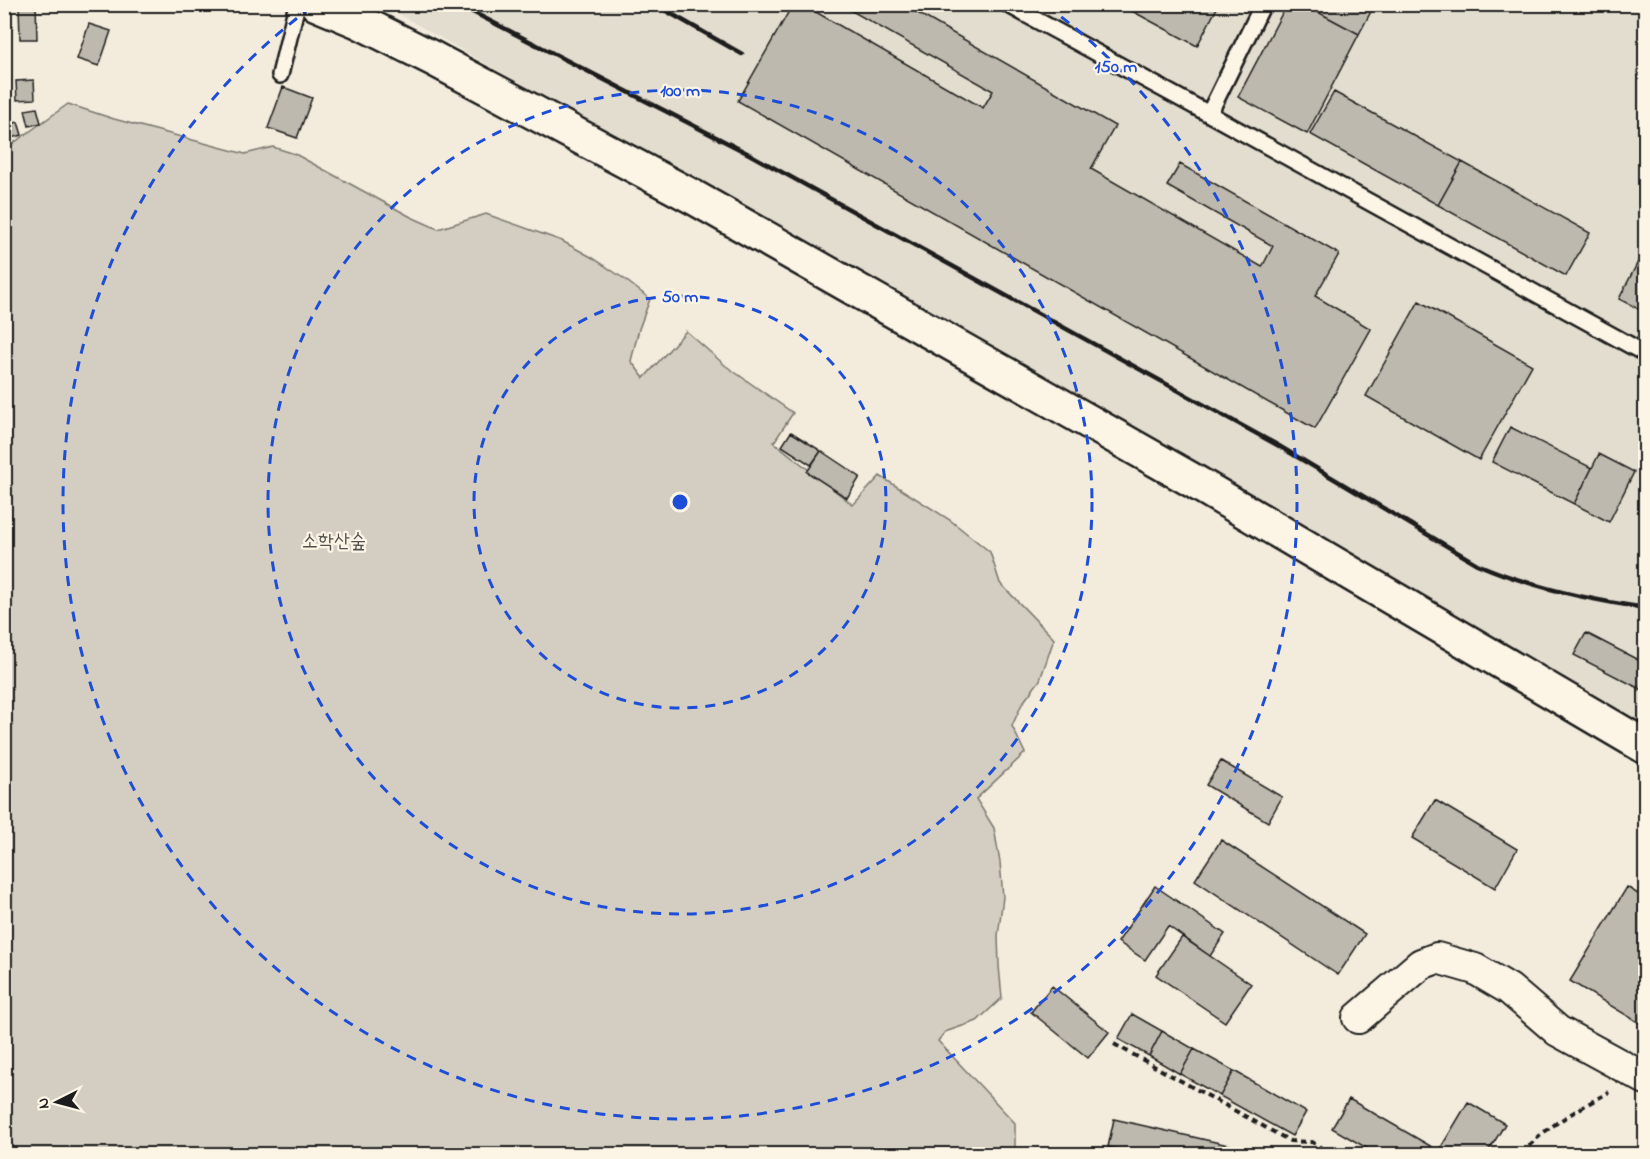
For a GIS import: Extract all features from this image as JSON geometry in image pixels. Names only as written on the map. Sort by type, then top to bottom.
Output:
[{"type":"street","points":[[317,4],[358,21],[432,58],[695,198],[1190,479],[1646,747]]},
{"type":"street","points":[[1358,1018],[1420,964],[1437,958],[1475,969],[1509,989],[1558,1031],[1642,1077]]},
{"type":"lane","points":[[280,75],[297,4]]},
{"type":"lane","points":[[1007,4],[1646,354]]},
{"type":"lane","points":[[1209,114],[1263,4]]},
{"type":"path","points":[[1114,1044],[1290,1141],[1312,1142],[1332,1155]]},
{"type":"path","points":[[1522,1155],[1528,1147],[1564,1118],[1642,1077]]},
{"type":"shaded area","points":[[383,5],[1645,5],[1645,727]]},
{"type":"green space","name":"소학산숲","points":[[68,104],[114,119],[245,154],[273,147],[295,154],[411,217],[438,229],[486,214],[562,241],[593,258],[650,299],[631,361],[644,378],[686,331],[726,366],[793,413],[774,442],[853,505],[880,476],[950,520],[990,552],[1000,583],[1054,639],[1040,680],[1022,704],[1012,726],[1025,753],[976,799],[994,828],[1000,862],[1003,897],[998,936],[1002,998],[977,1021],[945,1032],[938,1041],[1015,1123],[1015,1154],[5,1154],[4,150]]},
{"type":"building","points":[[19,4],[36,4],[37,39],[20,39]]},
{"type":"building","points":[[793,4],[802,4],[983,108],[993,91],[843,6],[902,4],[1115,126],[1091,169],[1262,267],[1273,246],[1167,186],[1180,164],[1339,254],[1315,296],[1371,329],[1315,429],[738,101]]},
{"type":"building","points":[[1119,4],[1219,4],[1197,46]]},
{"type":"building","points":[[1287,4],[1303,4],[1359,34],[1307,134],[1238,97]]},
{"type":"building","points":[[1303,4],[1375,4],[1359,34]]},
{"type":"building","points":[[89,24],[111,31],[99,66],[77,59]]},
{"type":"building","points":[[34,80],[35,99],[17,100],[16,81]]},
{"type":"building","points":[[283,87],[312,98],[297,138],[268,128]]},
{"type":"building","points":[[1334,92],[1462,162],[1438,205],[1310,134]]},
{"type":"building","points":[[37,108],[41,123],[29,126],[25,110]]},
{"type":"building","points":[[18,122],[22,135],[4,140],[4,126]]},
{"type":"building","points":[[1462,162],[1590,233],[1566,276],[1438,205]]},
{"type":"building","points":[[1640,258],[1646,261],[1646,313],[1619,299]]},
{"type":"building","points":[[1419,301],[1532,365],[1479,460],[1366,396]]},
{"type":"building","points":[[1510,427],[1592,468],[1574,504],[1492,462]]},
{"type":"building","points":[[791,432],[821,451],[811,465],[782,446]]},
{"type":"building","points":[[821,451],[860,477],[847,498],[807,472]]},
{"type":"building","points":[[1599,454],[1634,472],[1609,522],[1574,504]]},
{"type":"building","points":[[1586,633],[1646,664],[1646,692],[1574,655]]},
{"type":"building","points":[[1221,761],[1282,797],[1268,822],[1206,785]]},
{"type":"building","points":[[1435,800],[1517,849],[1495,888],[1412,838]]},
{"type":"building","points":[[1221,840],[1365,934],[1338,975],[1195,880]]},
{"type":"building","points":[[1155,886],[1225,934],[1210,956],[1168,926],[1145,960],[1118,942]]},
{"type":"building","points":[[1627,887],[1646,899],[1646,1027],[1570,981]]},
{"type":"building","points":[[1182,937],[1251,984],[1225,1022],[1156,975]]},
{"type":"building","points":[[1052,986],[1109,1032],[1088,1058],[1031,1012]]},
{"type":"building","points":[[1132,1014],[1162,1031],[1149,1056],[1118,1039]]},
{"type":"building","points":[[1162,1031],[1194,1049],[1180,1074],[1149,1056]]},
{"type":"building","points":[[1194,1049],[1234,1071],[1220,1096],[1180,1074]]},
{"type":"building","points":[[1234,1071],[1306,1112],[1292,1136],[1220,1096]]},
{"type":"building","points":[[1349,1099],[1439,1151],[1437,1154],[1377,1154],[1332,1128]]},
{"type":"building","points":[[1468,1102],[1505,1124],[1487,1154],[1437,1154]]},
{"type":"building","points":[[1114,1119],[1268,1154],[1139,1154],[1108,1147]]},
{"type":"railway","points":[[457,4],[749,154],[1279,446],[1477,564],[1560,592],[1646,608]]},
{"type":"railway","points":[[654,4],[742,54]]}]
